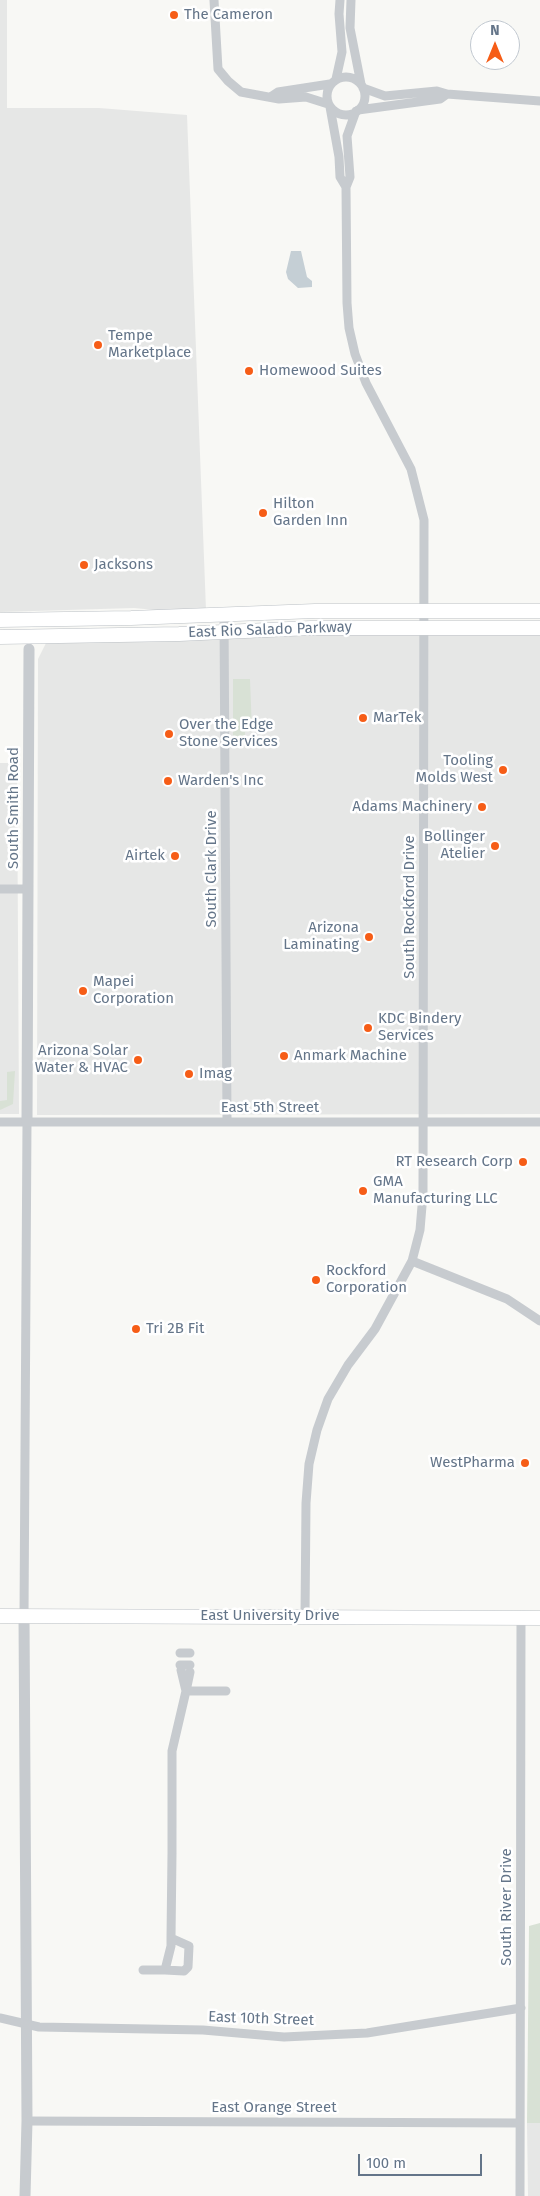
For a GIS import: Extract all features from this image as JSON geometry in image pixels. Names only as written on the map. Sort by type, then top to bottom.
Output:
[{"type":"main road","name":"East Rio Salado Parkway","points":[[0,620],[224,616],[315,611],[540,611]]},
{"type":"main road","name":"East Rio Salado Parkway","points":[[0,637],[29,641],[311,628],[540,628]]},
{"type":"main road","name":"East University Drive","points":[[0,1616],[540,1618]]},
{"type":"street","points":[[214,0],[218,68],[241,92],[272,96],[279,99],[306,97],[329,105],[344,115],[357,111],[440,99],[447,94]]},
{"type":"street","points":[[329,105],[326,94],[333,82],[342,52],[339,14],[340,0]]},
{"type":"street","points":[[351,0],[350,28],[365,98],[357,111]]},
{"type":"street","points":[[272,96],[278,92],[350,77],[362,86],[384,96],[437,91],[447,94],[540,101]]},
{"type":"street","name":"South Rockford Drive","points":[[329,105],[339,157],[340,177],[346,187]]},
{"type":"street","name":"South Rockford Drive","points":[[306,1616],[306,1503],[309,1464],[316,1430],[328,1399],[348,1365],[375,1329],[412,1261],[422,1210],[424,1122],[424,536],[418,488],[403,450],[366,383],[355,354],[349,328],[346,303],[346,187],[350,177],[347,136],[357,111]]},
{"type":"street","name":"South Clark Drive","points":[[224,616],[227,1121]]},
{"type":"street","name":"South Smith Road","points":[[25,2196],[27,2121],[24,1616],[29,620]]},
{"type":"street","points":[[0,889],[28,889]]},
{"type":"street","name":"East 5th Street","points":[[0,1122],[540,1122]]},
{"type":"street","points":[[412,1261],[503,1297],[540,1321]]},
{"type":"street","name":"South River Drive","points":[[520,2196],[521,1617]]},
{"type":"street","points":[[165,1970],[171,1938],[172,1751],[186,1691],[185,1668]]},
{"type":"street","points":[[186,1691],[226,1691]]},
{"type":"street","points":[[144,1970],[184,1971],[188,1967],[189,1946],[171,1938]]},
{"type":"street","name":"East 10th Street","points":[[0,2018],[39,2027],[203,2030],[284,2037],[367,2033],[521,2008]]},
{"type":"street","name":"East Orange Street","points":[[27,2121],[520,2123]]},
{"type":"shaded area","name":"Tempe Marketplace","points":[[0,0],[7,0],[7,108],[99,108],[187,115],[206,610],[176,612],[134,608],[0,612]]},
{"type":"shaded area","points":[[291,251],[301,251],[307,277],[312,281],[312,287],[298,288],[288,279],[286,272]]},
{"type":"shaded area","points":[[540,633],[540,1114],[37,1115],[38,659],[46,643],[323,634]]},
{"type":"shaded area","points":[[233,679],[250,679],[252,731],[245,732],[245,738],[233,737]]},
{"type":"shaded area","points":[[0,763],[17,763],[19,1114],[0,1114]]},
{"type":"shaded area","points":[[15,1071],[13,1104],[0,1110],[0,1101],[7,1100],[7,1072]]},
{"type":"shaded area","points":[[540,1923],[540,2123],[527,2123],[529,1926]]},
{"type":"shaded area","points":[[527,2123],[540,2123],[540,2196],[528,2196]]},
{"type":"place","name":"The Cameron","points":[[174,15]]},
{"type":"place","name":"Tempe Marketplace","points":[[98,345]]},
{"type":"place","name":"Homewood Suites","points":[[249,371]]},
{"type":"place","name":"Hilton Garden Inn","points":[[263,513]]},
{"type":"place","name":"Jacksons","points":[[84,565]]},
{"type":"place","name":"MarTek","points":[[363,718]]},
{"type":"place","name":"Over the Edge Stone Services","points":[[169,734]]},
{"type":"place","name":"Tooling Molds West","points":[[503,770]]},
{"type":"place","name":"Warden's Inc","points":[[168,781]]},
{"type":"place","name":"Adams Machinery","points":[[482,807]]},
{"type":"place","name":"Bollinger Atelier","points":[[495,846]]},
{"type":"place","name":"Airtek","points":[[175,856]]},
{"type":"place","name":"Arizona Laminating","points":[[369,937]]},
{"type":"place","name":"Mapei Corporation","points":[[83,991]]},
{"type":"place","name":"KDC Bindery Services","points":[[368,1028]]},
{"type":"place","name":"Anmark Machine","points":[[284,1056]]},
{"type":"place","name":"Arizona Solar Water & HVAC","points":[[138,1060]]},
{"type":"place","name":"Imag","points":[[189,1074]]},
{"type":"place","name":"RT Research Corp","points":[[523,1162]]},
{"type":"place","name":"GMA Manufacturing LLC","points":[[363,1191]]},
{"type":"place","name":"Rockford Corporation","points":[[316,1280]]},
{"type":"place","name":"Tri 2B Fit","points":[[136,1329]]},
{"type":"place","name":"WestPharma","points":[[525,1463]]}]
